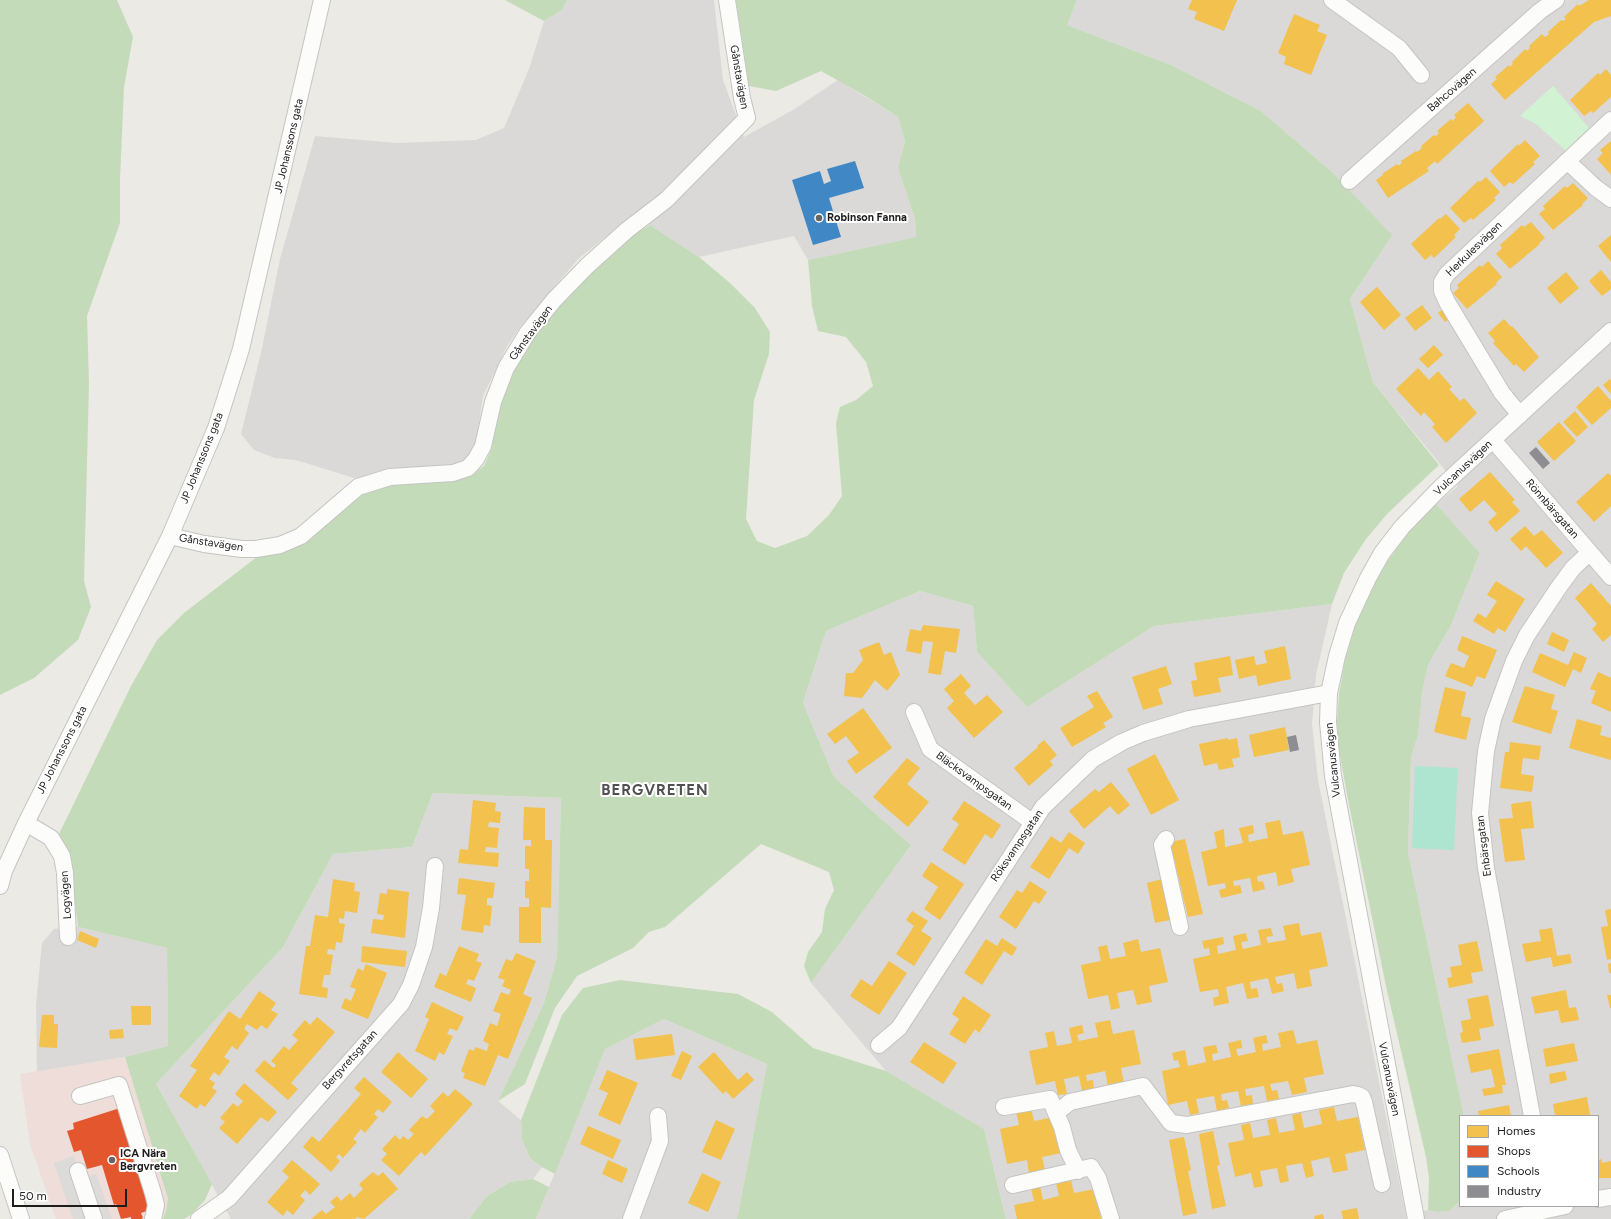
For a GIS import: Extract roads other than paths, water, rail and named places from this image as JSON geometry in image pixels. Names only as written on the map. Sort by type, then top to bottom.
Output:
[{"type":"street","name":"JP Johanssons gata","points":[[0,886],[4,872],[26,823],[170,536],[216,428],[241,349],[322,0]]},
{"type":"street","name":"Gånstavägen","points":[[170,536],[204,544],[242,549],[256,549],[280,544],[301,536],[358,487],[390,477],[453,473],[468,468],[476,459],[483,446],[493,402],[506,368],[528,332],[554,300],[587,266],[627,230],[666,200],[747,118],[742,98],[727,0]]},
{"type":"street","points":[[1332,0],[1399,48],[1421,75]]},
{"type":"street","name":"Bahcovägen","points":[[1349,181],[1540,11],[1556,0]]},
{"type":"street","name":"Herkulesvägen","points":[[1520,415],[1502,393],[1447,302],[1442,291],[1442,282],[1447,274],[1611,120]]},
{"type":"street","points":[[1568,161],[1596,188],[1611,199]]},
{"type":"street","name":"Vulcanusvägen","points":[[1416,1219],[1335,790],[1329,745],[1330,692],[1337,656],[1347,624],[1368,578],[1382,552],[1402,527],[1419,509],[1611,331]]},
{"type":"street","name":"Rönnbärsgatan","points":[[1493,440],[1611,577]]},
{"type":"street","name":"Enbärsgatan","points":[[1532,1115],[1486,868],[1480,813],[1486,751],[1493,719],[1514,661],[1527,635],[1573,568],[1589,553]]},
{"type":"street","name":"Röksvampsgatan","points":[[879,1045],[899,1028],[1043,807],[1093,759],[1136,736],[1189,719],[1330,692]]},
{"type":"street","name":"Bläcksvampsgatan","points":[[914,712],[930,749],[1032,822]]},
{"type":"street","name":"Logvägen","points":[[26,823],[51,838],[62,856],[66,873],[68,937]]},
{"type":"street","points":[[1166,839],[1162,845],[1180,927]]},
{"type":"street","name":"Bergvretsgatan","points":[[199,1219],[229,1198],[401,1004],[411,985],[424,947],[431,908],[435,866]]},
{"type":"street","points":[[80,1096],[119,1085],[154,1193],[156,1205],[153,1219]]},
{"type":"street","points":[[1056,1113],[1070,1102],[1143,1086],[1171,1123],[1187,1126],[1354,1094],[1362,1097],[1364,1102],[1382,1184]]},
{"type":"street","points":[[1004,1107],[1050,1099],[1078,1171]]},
{"type":"street","points":[[631,1219],[660,1141],[658,1116]]},
{"type":"street","points":[[0,1155],[21,1219]]},
{"type":"street","points":[[1013,1185],[1091,1168],[1096,1173],[1111,1219]]},
{"type":"street","points":[[78,1171],[94,1219]]},
{"type":"street","points":[[1599,1199],[1611,1197]]},
{"type":"street","points":[[1505,1219],[1554,1207]]},
{"type":"place","name":"Robinson Fanna","points":[[819,218]]},
{"type":"place","name":"ICA Nära Bergvreten","points":[[112,1160]]},
{"type":"district","name":"BERGVRETEN","points":[[655,791]]}]
